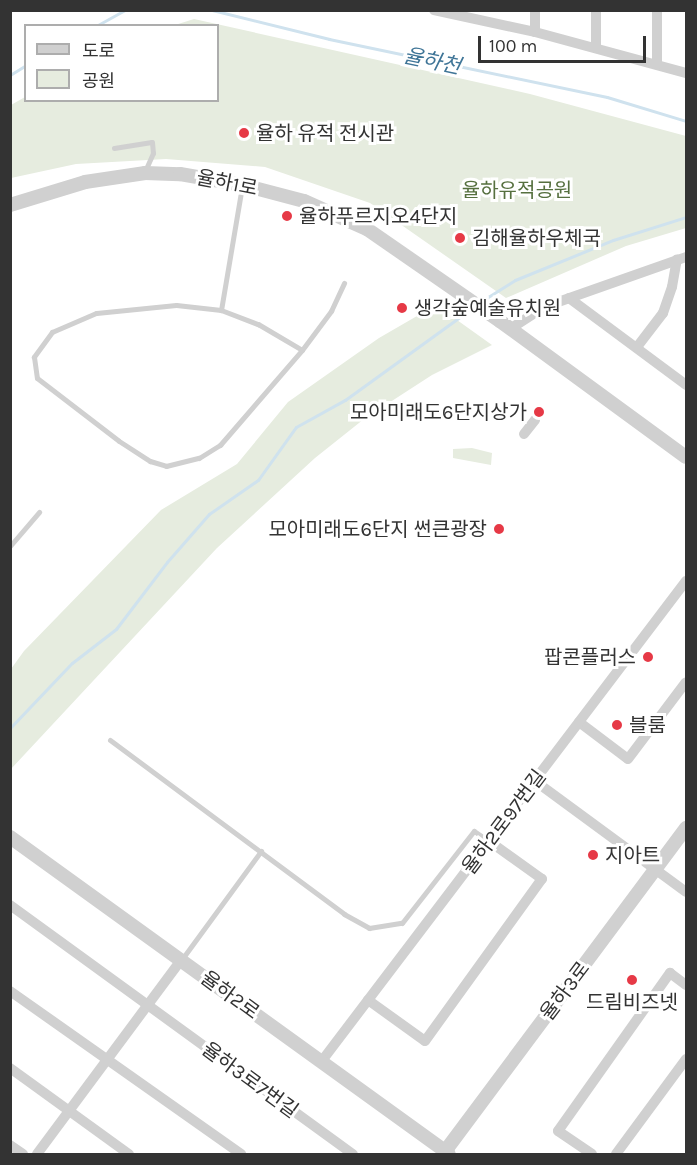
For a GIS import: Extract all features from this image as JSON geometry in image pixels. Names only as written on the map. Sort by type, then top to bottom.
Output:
[{"type":"street","points":[[434,10],[470,15],[687,73]]},
{"type":"street","points":[[535,10],[535,32]]},
{"type":"street","points":[[596,10],[596,48]]},
{"type":"street","points":[[657,10],[657,64]]},
{"type":"street","name":"율하1로","points":[[10,205],[86,182],[145,173],[180,174],[243,185],[304,201],[367,229],[505,325]]},
{"type":"street","points":[[682,258],[544,307],[505,325],[687,457]]},
{"type":"street","points":[[637,347],[663,313],[682,258]]},
{"type":"street","points":[[569,298],[686,384]]},
{"type":"street","points":[[524,434],[534,420]]},
{"type":"street","name":"율하2로97번길","points":[[321,1062],[687,581]]},
{"type":"street","points":[[579,722],[628,759],[687,682]]},
{"type":"street","points":[[535,781],[687,892]]},
{"type":"street","name":"율하3로","points":[[446,1154],[687,828]]},
{"type":"street","name":"율하2로","points":[[10,837],[446,1154]]},
{"type":"street","points":[[368,1000],[425,1041],[542,879],[489,841]]},
{"type":"street","name":"율하3로7번길","points":[[10,904],[353,1155]]},
{"type":"street","points":[[37,1155],[181,960]]},
{"type":"street","points":[[592,1155],[558,1131],[670,974],[687,985]]},
{"type":"street","points":[[10,991],[241,1155]]},
{"type":"street","points":[[616,1155],[687,1059]]},
{"type":"street","points":[[10,1068],[129,1155]]},
{"type":"street","points":[[10,1145],[23,1155]]},
{"type":"lane","points":[[114,148],[152,142],[153,153],[145,173]]},
{"type":"lane","points":[[221,310],[243,185]]},
{"type":"lane","points":[[302,350],[258,324],[221,310],[176,305],[96,313],[52,332],[34,357],[37,378],[119,441],[150,461],[166,466],[200,458],[220,445],[302,350],[331,310],[344,284]]},
{"type":"lane","points":[[10,546],[39,512]]},
{"type":"lane","points":[[110,740],[344,914],[369,928],[402,923],[474,831],[489,841]]},
{"type":"lane","points":[[181,960],[261,851]]},
{"type":"green space","name":"율하유적공원","points":[[194,19],[216,24],[178,24]]},
{"type":"green space","name":"율하유적공원","points":[[219,25],[530,94],[686,136],[686,228],[626,246],[506,298],[370,203],[265,167],[166,159],[76,164],[11,178],[11,105],[24,98],[24,102],[219,102]]},
{"type":"green space","points":[[436,305],[492,345],[432,375],[364,419],[315,458],[217,548],[11,769],[11,669],[24,651],[161,510],[237,464],[288,402],[379,338]]},
{"type":"green space","points":[[472,448],[492,453],[491,465],[453,458],[453,449]]},
{"type":"waterway","name":"율하천","points":[[100,24],[125,10]]},
{"type":"waterway","name":"율하천","points":[[212,10],[329,39],[607,97],[686,121]]},
{"type":"waterway","name":"율하천","points":[[10,75],[24,66]]},
{"type":"waterway","points":[[480,302],[515,280],[613,240],[686,217]]},
{"type":"waterway","points":[[10,728],[72,663],[116,629],[167,562],[209,514],[258,480],[296,427],[345,400],[472,308]]},
{"type":"place","name":"율하 유적 전시관","points":[[244,133]]},
{"type":"place","name":"율하푸르지오4단지","points":[[287,216]]},
{"type":"place","name":"김해율하우체국","points":[[460,238]]},
{"type":"place","name":"생각숲예술유치원","points":[[402,308]]},
{"type":"place","name":"모아미래도6단지상가","points":[[539,412]]},
{"type":"place","name":"모아미래도6단지 썬큰광장","points":[[499,529]]},
{"type":"place","name":"팝콘플러스","points":[[648,657]]},
{"type":"place","name":"블룸","points":[[617,725]]},
{"type":"place","name":"지아트","points":[[593,855]]},
{"type":"place","name":"드림비즈넷","points":[[632,980]]}]
